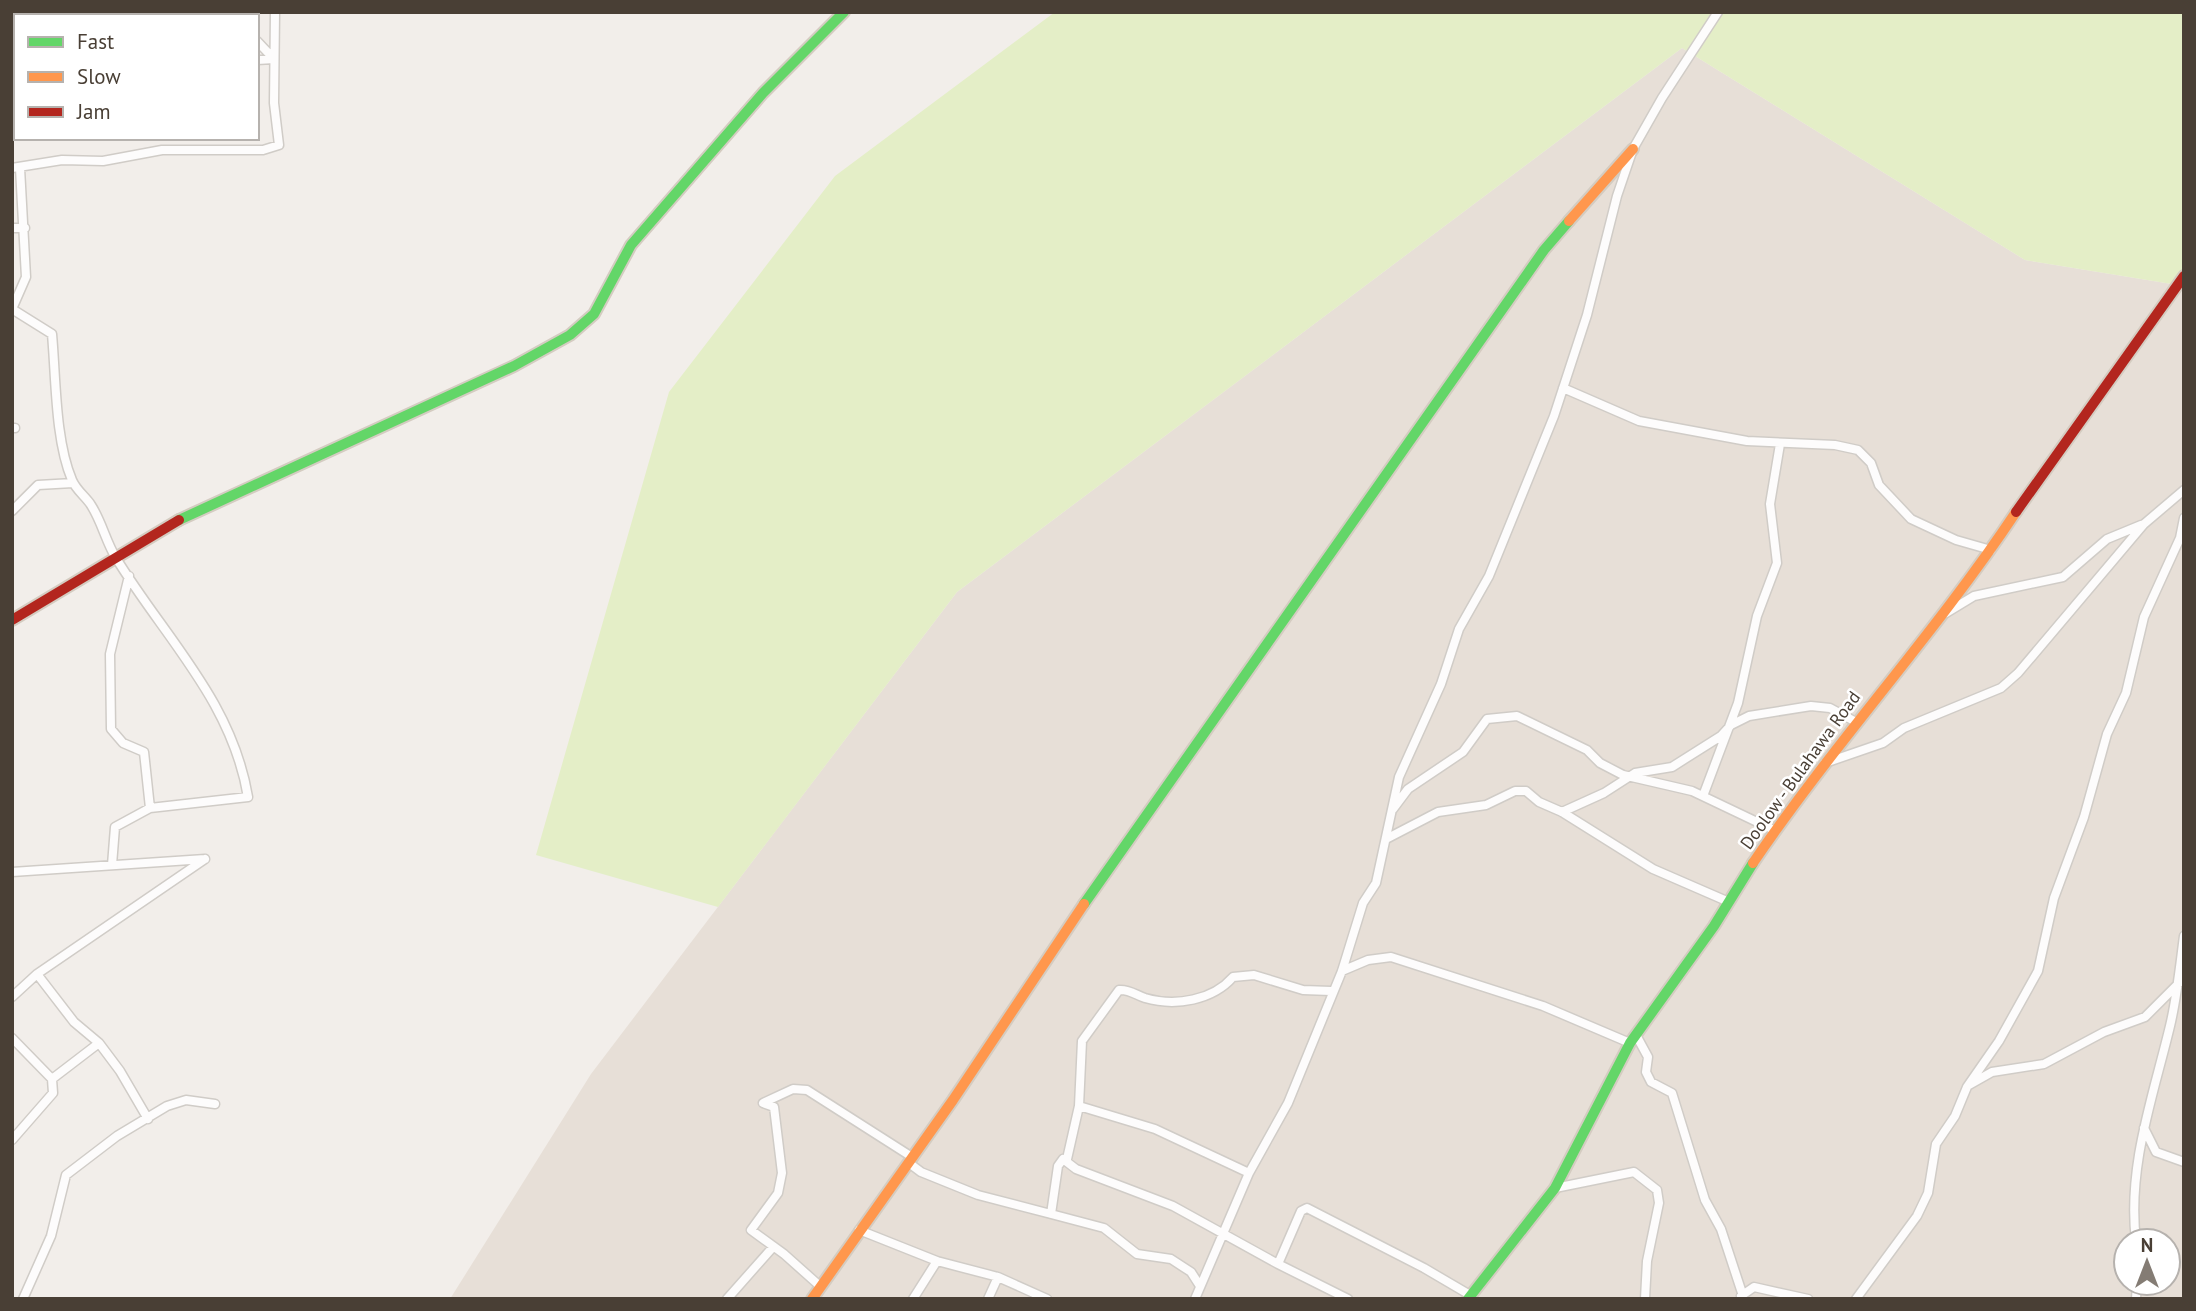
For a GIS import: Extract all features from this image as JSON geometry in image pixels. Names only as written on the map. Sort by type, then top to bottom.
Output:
[{"type":"street","points":[[111,864],[115,827],[150,808],[248,797],[242,764],[195,667],[178,648],[115,556],[92,506],[73,483],[65,459],[52,334],[12,309],[26,277],[25,228],[16,168],[62,160],[103,161],[162,150],[262,150],[279,145],[274,59],[275,12]]},
{"type":"street","points":[[12,620],[191,513],[514,366],[570,335],[594,314],[631,245],[763,93],[844,12]]},
{"type":"street","points":[[1195,1299],[1249,1173],[1288,1103],[1331,990],[1342,971],[1363,903],[1376,883],[1399,777],[1441,684],[1459,629],[1489,576],[1563,388],[1587,315],[1617,195],[1633,149],[1661,98],[1718,12]]},
{"type":"street","points":[[12,31],[14,72]]},
{"type":"street","points":[[259,43],[274,59]]},
{"type":"street","points":[[259,60],[274,59]]},
{"type":"street","points":[[813,1299],[1024,990],[1544,250],[1633,149]]},
{"type":"street","points":[[12,228],[25,228]]},
{"type":"street","name":"Doolow - Bulahawa Road","points":[[1469,1297],[1555,1188],[1633,1039],[1776,831],[1856,722],[1968,584],[2063,442],[2184,276]]},
{"type":"street","points":[[1563,388],[1639,421],[1780,444],[1820,444],[1857,450],[1871,463],[1879,485],[1911,519],[1956,540],[1991,550]]},
{"type":"street","points":[[1703,796],[1731,725],[1751,652],[1757,616],[1777,564],[1770,504],[1780,444]]},
{"type":"street","points":[[12,511],[38,485],[73,483]]},
{"type":"street","points":[[1825,763],[1883,743],[1904,728],[2001,688],[2018,673],[2144,524],[2184,490]]},
{"type":"street","points":[[1856,1299],[1917,1216],[1928,1193],[1936,1144],[1955,1116],[1967,1087],[2005,1032],[2038,971],[2054,898],[2084,817],[2107,734],[2126,693],[2144,617],[2180,538],[2184,518]]},
{"type":"street","points":[[1940,617],[1975,596],[2063,577],[2107,539],[2144,524]]},
{"type":"street","points":[[129,576],[110,654],[111,729],[123,743],[144,752],[150,808]]},
{"type":"street","points":[[1562,812],[1604,793],[1627,776],[1672,767],[1721,736],[1731,725],[1749,716],[1811,706],[1830,708],[1856,722]]},
{"type":"street","points":[[1391,811],[1408,789],[1463,752],[1487,719],[1517,716],[1587,750],[1600,763],[1627,776],[1703,796],[1776,831]]},
{"type":"street","points":[[1386,839],[1438,812],[1486,805],[1515,791],[1526,791],[1539,802],[1562,812],[1653,869],[1728,902]]},
{"type":"street","points":[[12,872],[205,859],[37,974],[12,997]]},
{"type":"street","points":[[2134,1227],[2132,1211],[2144,1126],[2168,1034],[2184,936]]},
{"type":"street","points":[[1342,971],[1368,960],[1391,957],[1543,1006],[1633,1039],[1648,1057],[1646,1072],[1651,1082],[1672,1093],[1705,1200],[1721,1229],[1742,1297],[1754,1287],[1808,1299]]},
{"type":"street","points":[[37,974],[74,1022],[99,1043],[120,1071],[148,1119]]},
{"type":"street","points":[[1067,1159],[1079,1106],[1082,1041],[1119,990],[1158,1000],[1206,999],[1221,990],[1233,977],[1254,975],[1304,990],[1331,990]]},
{"type":"street","points":[[1967,1087],[1992,1072],[2044,1064],[2104,1032],[2145,1017],[2184,978]]},
{"type":"street","points":[[12,1038],[52,1080],[51,1098],[12,1140]]},
{"type":"street","points":[[52,1080],[99,1043]]},
{"type":"street","points":[[821,1287],[751,1230],[778,1193],[782,1173],[774,1107],[763,1103],[793,1089],[807,1090],[910,1160],[920,1172],[978,1195],[1104,1228],[1137,1254],[1171,1259],[1191,1272],[1200,1286]]},
{"type":"street","points":[[23,1299],[51,1236],[66,1175],[117,1136],[176,1102],[215,1104]]},
{"type":"street","points":[[1079,1106],[1155,1129],[1249,1173]]},
{"type":"street","points":[[2144,1126],[2156,1152],[2184,1162]]},
{"type":"street","points":[[1051,1214],[1058,1166],[1063,1159],[1067,1159]]},
{"type":"street","points":[[1067,1159],[1076,1169],[1144,1193],[1224,1232],[1278,1264],[1348,1299]]},
{"type":"street","points":[[1555,1188],[1634,1172],[1657,1190],[1658,1203],[1647,1261],[1645,1299]]},
{"type":"street","points":[[1278,1264],[1301,1211],[1307,1208],[1424,1268],[1469,1297]]},
{"type":"street","points":[[859,1230],[937,1261],[998,1277],[1047,1299]]},
{"type":"street","points":[[727,1299],[773,1247]]},
{"type":"street","points":[[913,1299],[937,1261]]},
{"type":"street","points":[[988,1299],[998,1277]]},
{"type":"shaded area","points":[[1682,48],[2025,260],[2184,286],[2184,1299],[450,1299],[591,1074],[957,592]]},
{"type":"green space","points":[[1055,12],[2184,12],[2184,286],[2025,260],[1682,48],[957,592],[718,907],[536,855],[669,392],[835,176]]},
{"type":"traffic: fast","points":[[179,520],[514,366],[570,335],[594,314],[631,245],[763,93],[844,12]]},
{"type":"traffic: fast","points":[[1084,904],[1544,250],[1569,221]]},
{"type":"traffic: fast","points":[[1468,1299],[1555,1188],[1630,1043],[1714,926],[1753,863]]},
{"type":"traffic: slow","points":[[1569,221],[1633,149]]},
{"type":"traffic: slow","points":[[1753,863],[1817,774],[1985,557],[2016,512]]},
{"type":"traffic: slow","points":[[812,1299],[953,1100],[1084,904]]},
{"type":"traffic: jam","points":[[2016,512],[2184,276]]},
{"type":"traffic: jam","points":[[12,620],[179,520]]}]
